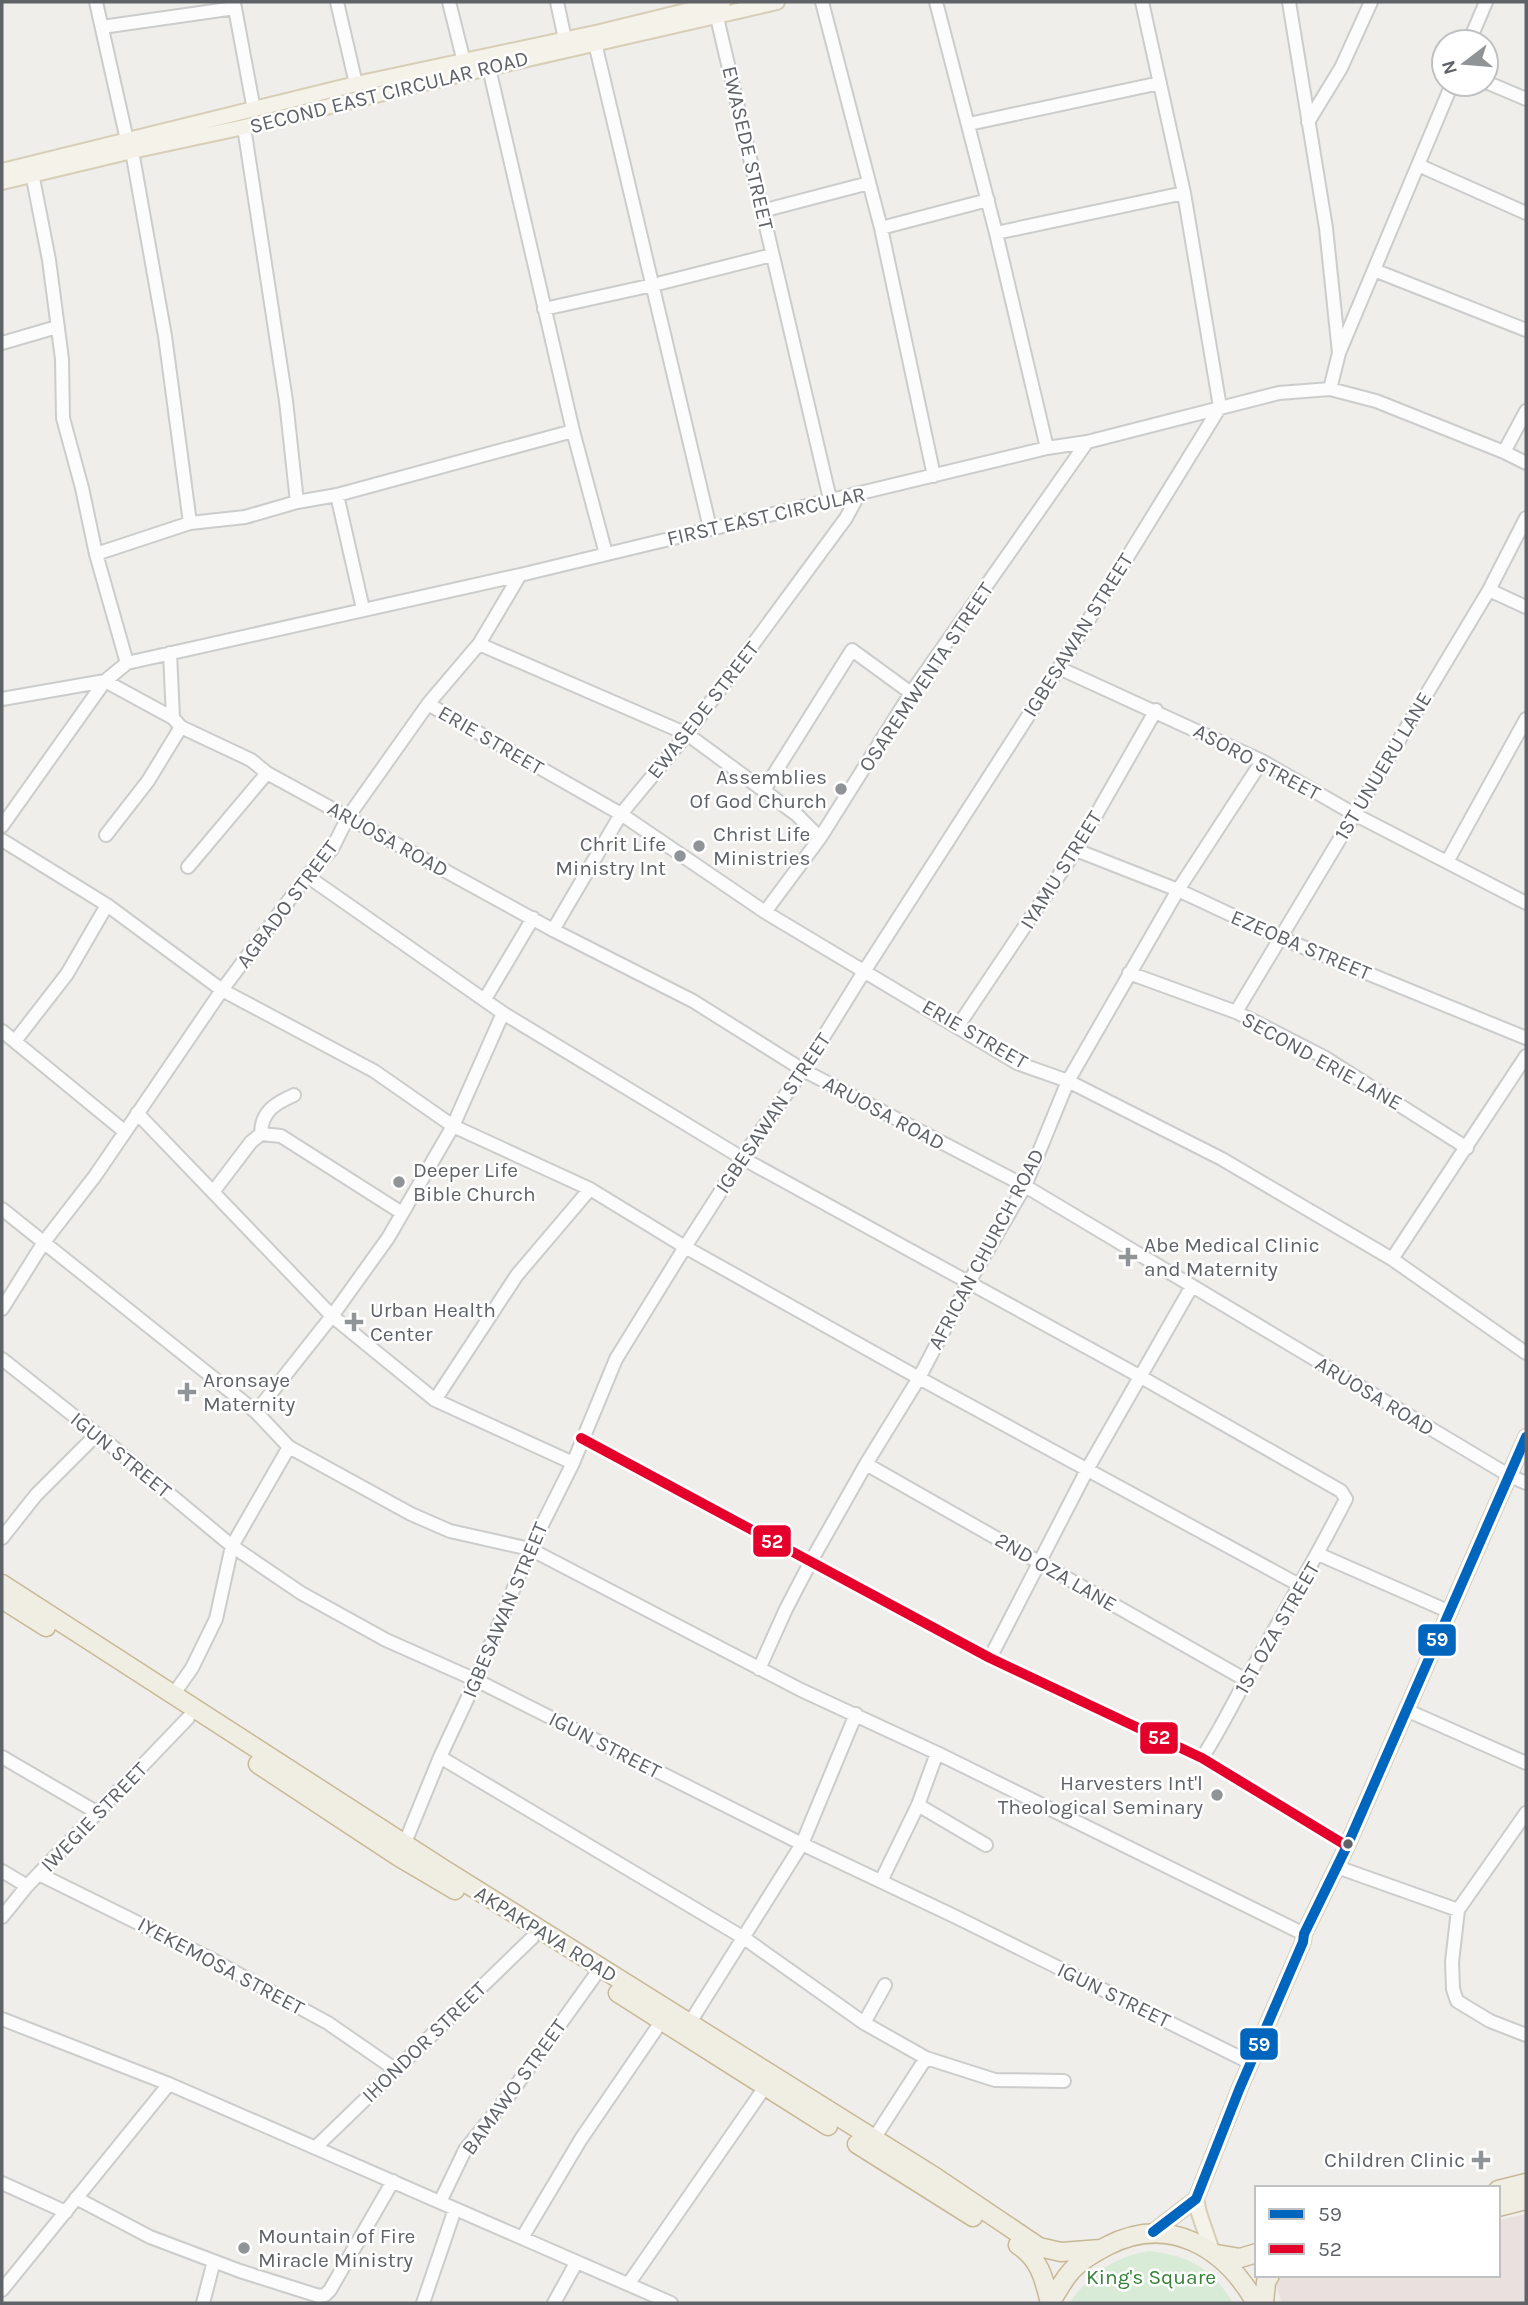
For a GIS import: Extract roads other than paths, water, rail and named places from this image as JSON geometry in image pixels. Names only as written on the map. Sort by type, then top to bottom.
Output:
[{"type":"highway","name":"AKPAKPAVA ROAD","points":[[2,1584],[173,1695],[661,2022],[1024,2248],[1039,2265],[1050,2303]]},
{"type":"highway","name":"AKPAKPAVA ROAD","points":[[2,1599],[188,1718],[935,2177],[1039,2247],[1061,2252],[1101,2249]]},
{"type":"highway","points":[[1500,2190],[1526,2183]]},
{"type":"highway","points":[[1500,2206],[1526,2200]]},
{"type":"highway","points":[[1050,2303],[1068,2274],[1088,2255],[1121,2239],[1153,2232],[1181,2237],[1215,2252],[1240,2258],[1255,2254]]},
{"type":"highway","points":[[1215,2252],[1246,2285],[1256,2303]]},
{"type":"highway","points":[[1264,2303],[1269,2277]]},
{"type":"main road","name":"SECOND EAST CIRCULAR ROAD","points":[[2,182],[254,110],[356,84],[717,6],[777,2]]},
{"type":"main road","name":"SECOND EAST CIRCULAR ROAD","points":[[2,171],[130,145],[244,127],[595,43],[717,6]]},
{"type":"main road","points":[[1153,2232],[1196,2199],[1304,1934],[1347,1846],[1526,1437]]},
{"type":"main road","points":[[1196,2199],[1202,2224],[1215,2252]]},
{"type":"street","points":[[96,2],[130,145],[165,336],[190,523]]},
{"type":"street","points":[[337,2],[356,84]]},
{"type":"street","points":[[449,2],[464,62]]},
{"type":"street","points":[[557,2],[565,39]]},
{"type":"street","points":[[822,2],[881,228],[934,476]]},
{"type":"street","points":[[936,2],[988,200],[1046,448]]},
{"type":"street","points":[[1142,2],[1184,193],[1220,407]]},
{"type":"street","points":[[1289,2],[1326,228],[1339,353]]},
{"type":"street","points":[[1308,122],[1341,68],[1371,2]]},
{"type":"street","points":[[1475,28],[1486,2]]},
{"type":"street","points":[[102,27],[234,5],[254,110]]},
{"type":"street","name":"EWASEDE STREET","points":[[717,6],[772,256],[830,499]]},
{"type":"street","points":[[595,43],[710,528]]},
{"type":"street","points":[[489,68],[573,431],[606,554]]},
{"type":"street","points":[[968,124],[1160,83]]},
{"type":"street","points":[[1500,88],[1526,99]]},
{"type":"street","points":[[1330,389],[1339,353],[1446,98]]},
{"type":"street","points":[[244,127],[286,401],[297,502]]},
{"type":"street","points":[[1418,165],[1526,213]]},
{"type":"street","points":[[32,173],[49,260],[62,359],[63,418],[96,554],[127,663]]},
{"type":"street","points":[[762,211],[869,183]]},
{"type":"street","points":[[996,233],[1184,193]]},
{"type":"street","points":[[881,228],[988,200]]},
{"type":"street","points":[[544,309],[772,256]]},
{"type":"street","points":[[1374,270],[1526,330]]},
{"type":"street","points":[[2,343],[57,327]]},
{"type":"street","name":"FIRST EAST CIRCULAR","points":[[2,699],[105,681],[127,663],[520,575],[1046,448],[1087,442],[1279,393],[1330,389],[1376,401],[1526,463]]},
{"type":"street","name":"IGBESAWAN STREET","points":[[402,1850],[530,1549],[573,1463],[616,1359],[742,1158],[803,1070],[1059,668],[1220,407]]},
{"type":"street","points":[[1504,452],[1526,411]]},
{"type":"street","points":[[96,554],[190,523],[245,517],[297,502],[337,495],[573,431]]},
{"type":"street","name":"OSAREMWENTA STREET","points":[[765,912],[820,838],[912,693],[1087,442]]},
{"type":"street","name":"EWASEDE STREET","points":[[553,930],[621,814],[687,734],[846,519],[859,494]]},
{"type":"street","points":[[337,495],[363,609]]},
{"type":"street","name":"1ST UNUERU LANE","points":[[1236,1012],[1489,590],[1526,518]]},
{"type":"street","name":"AGBADO STREET","points":[[2,1309],[44,1242],[95,1176],[222,990],[307,876],[332,849],[348,817],[428,704],[479,644],[520,575]]},
{"type":"street","points":[[1489,590],[1526,607]]},
{"type":"street","points":[[479,644],[687,734],[797,815],[820,838]]},
{"type":"street","points":[[764,790],[852,650],[912,693]]},
{"type":"street","points":[[106,835],[148,781],[177,722],[170,653]]},
{"type":"street","name":"ASORO STREET","points":[[1059,668],[1156,710],[1262,761],[1354,814],[1526,903]]},
{"type":"street","points":[[2,826],[105,681]]},
{"type":"street","name":"ARUOSA ROAD","points":[[105,681],[553,930],[693,1001],[803,1070],[1025,1186],[1510,1476],[1526,1483]]},
{"type":"street","name":"ERIE STREET","points":[[428,704],[621,814],[765,912],[1017,1063],[1068,1081],[1222,1159],[1392,1259],[1526,1353]]},
{"type":"street","name":"IYAMU STREET","points":[[958,1026],[1076,850],[1156,710]]},
{"type":"street","points":[[1447,862],[1526,719]]},
{"type":"street","name":"AFRICAN CHURCH ROAD","points":[[759,1669],[810,1563],[919,1378],[969,1282],[1025,1186],[1068,1081],[1178,890],[1262,761]]},
{"type":"street","points":[[188,867],[267,773]]},
{"type":"street","points":[[2,840],[107,905],[222,990],[374,1071],[453,1126],[590,1189],[685,1247],[919,1378],[1301,1586]]},
{"type":"street","name":"EZEOBA STREET","points":[[1076,850],[1178,890],[1281,938],[1526,1038]]},
{"type":"street","points":[[307,876],[503,1013],[742,1158],[1141,1377]]},
{"type":"street","points":[[15,1041],[67,975],[107,905]]},
{"type":"street","points":[[485,999],[533,918]]},
{"type":"street","name":"SECOND ERIE LANE","points":[[1129,973],[1236,1012],[1324,1057],[1467,1148]]},
{"type":"street","points":[[256,1412],[388,1238],[453,1126],[503,1013]]},
{"type":"street","points":[[2,1031],[124,1131]]},
{"type":"street","points":[[1392,1259],[1526,1056]]},
{"type":"street","points":[[261,1134],[261,1125],[272,1105],[295,1095]]},
{"type":"street","points":[[137,1113],[332,1315],[435,1400],[573,1463]]},
{"type":"street","points":[[213,1192],[251,1142],[261,1134],[281,1136],[402,1213]]},
{"type":"street","points":[[435,1400],[517,1275],[590,1189]]},
{"type":"street","points":[[2,1209],[256,1412],[289,1447],[430,1523],[450,1531],[530,1549],[759,1669],[937,1753],[1304,1934]]},
{"type":"street","points":[[990,1658],[1088,1468],[1192,1286]]},
{"type":"street","name":"IGUN STREET","points":[[2,1359],[232,1546],[301,1593],[386,1640],[476,1680],[803,1844],[1251,2063]]},
{"type":"street","name":"1ST OZA STREET","points":[[1141,1377],[1341,1491],[1346,1499],[1301,1586],[1202,1758]]},
{"type":"street","points":[[2,1538],[36,1495],[97,1434]]},
{"type":"street","points":[[582,1438],[990,1658],[1202,1758],[1347,1846]]},
{"type":"street","points":[[173,1695],[192,1668],[216,1619],[232,1546],[289,1447]]},
{"type":"street","name":"2ND OZA LANE","points":[[866,1464],[1246,1680]]},
{"type":"street","points":[[1318,1554],[1450,1612]]},
{"type":"street","points":[[1406,1710],[1526,1763]]},
{"type":"street","points":[[689,2024],[803,1844],[856,1714]]},
{"type":"street","name":"IWEGIE STREET","points":[[2,1917],[27,1886],[188,1718]]},
{"type":"street","points":[[881,1881],[918,1805],[937,1753]]},
{"type":"street","points":[[2,1757],[98,1813]]},
{"type":"street","points":[[440,1757],[744,1938],[864,2023],[926,2058],[995,2080],[1064,2081]]},
{"type":"street","points":[[918,1805],[986,1845]]},
{"type":"street","points":[[1526,1813],[1458,1910],[1452,1962],[1453,1989],[1457,2001],[1490,2021],[1526,2035]]},
{"type":"street","points":[[1337,1867],[1458,1910]]},
{"type":"street","points":[[2,1871],[27,1886]]},
{"type":"street","name":"IYEKEMOSA STREET","points":[[39,1874],[209,1958],[328,2023],[396,2070]]},
{"type":"street","name":"IHONDOR STREET","points":[[316,2147],[533,1937]]},
{"type":"street","name":"BAMAWO STREET","points":[[440,2202],[465,2150],[510,2094],[594,1977]]},
{"type":"street","points":[[864,2023],[885,1985]]},
{"type":"street","points":[[2,2018],[169,2084],[522,2238],[634,2292],[671,2303]]},
{"type":"street","points":[[522,2238],[581,2139],[661,2022]]},
{"type":"street","points":[[873,2140],[926,2058]]},
{"type":"street","points":[[2,2290],[169,2084]]},
{"type":"street","points":[[634,2292],[765,2087]]},
{"type":"street","points":[[76,2198],[150,2237],[319,2296],[325,2295],[393,2181]]},
{"type":"street","points":[[2,2183],[66,2211]]},
{"type":"street","points":[[423,2303],[455,2209]]},
{"type":"street","points":[[203,2303],[214,2261]]},
{"type":"street","points":[[554,2303],[576,2263]]},
{"type":"place","name":"Assemblies Of God Church","points":[[841,789]]},
{"type":"place","name":"Christ Life Ministries","points":[[699,846]]},
{"type":"place","name":"Chrit Life Ministry Int","points":[[680,856]]},
{"type":"place","name":"Deeper Life Bible Church","points":[[399,1182]]},
{"type":"place","name":"Abe Medical Clinic and Maternity","points":[[1128,1257]]},
{"type":"place","name":"Urban Health Center","points":[[354,1322]]},
{"type":"place","name":"Aronsaye Maternity","points":[[187,1392]]},
{"type":"place","name":"Harvesters Int'l Theological Seminary","points":[[1217,1795]]},
{"type":"place","name":"Children Clinic","points":[[1481,2160]]},
{"type":"place","name":"Mountain of Fire Miracle Ministry","points":[[244,2248]]},
{"type":"park label","name":"King's Square","points":[[1151,2277]]}]
